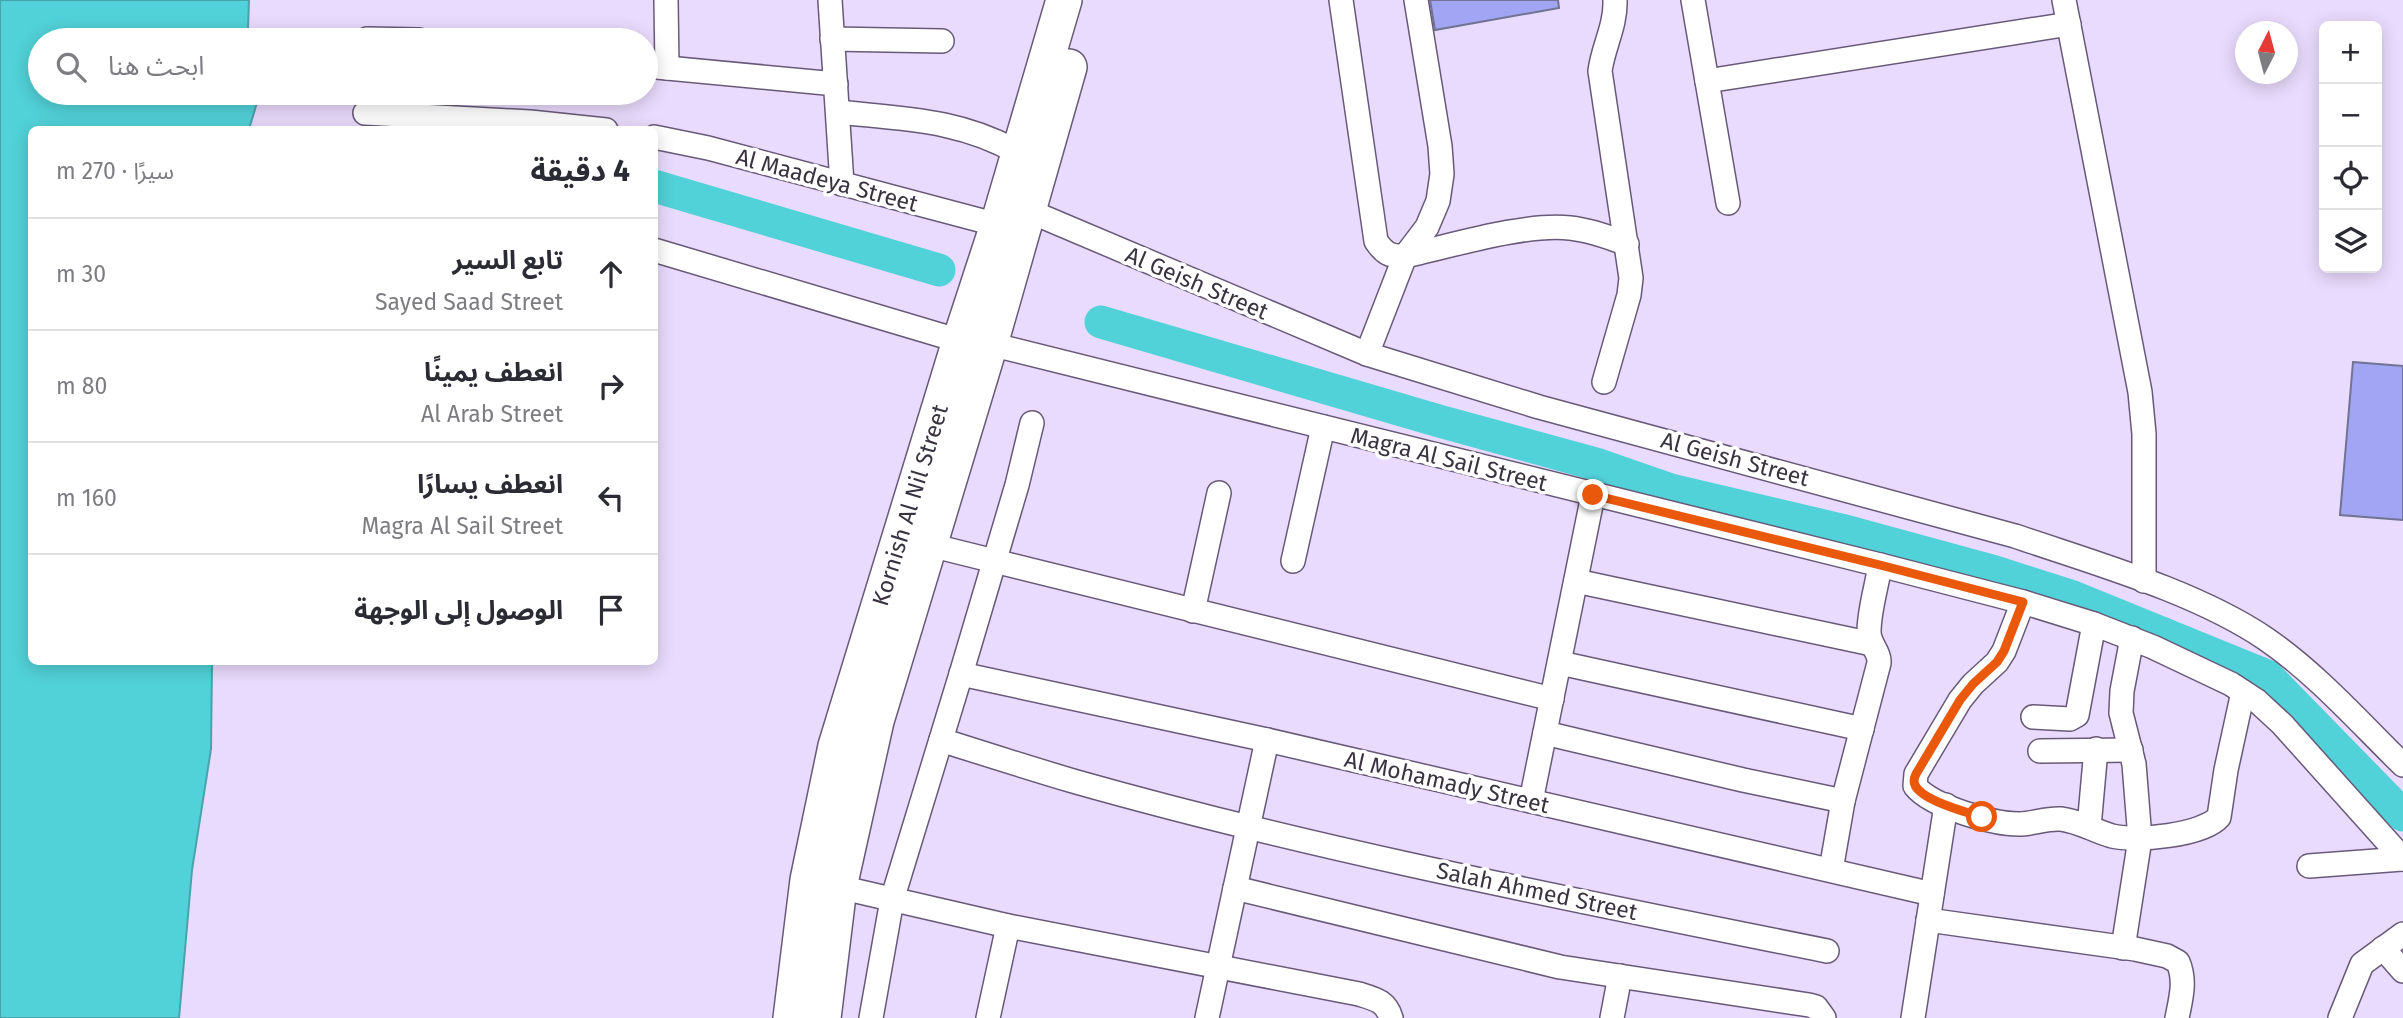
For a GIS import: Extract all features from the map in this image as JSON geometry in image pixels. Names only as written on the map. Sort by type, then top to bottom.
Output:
[{"type":"highway","name":"Kornish Al Nil Street","points":[[823,1018],[839,887],[876,721],[930,545],[998,225],[1064,0]]},
{"type":"highway","name":"Kornish Al Nil Street","points":[[791,1018],[808,880],[836,747],[975,343],[1029,211],[1088,0]]},
{"type":"street","points":[[658,54],[666,0]]},
{"type":"street","points":[[822,0],[830,0],[842,184]]},
{"type":"street","points":[[1340,0],[1376,241],[1382,251],[1393,257],[1405,256],[1539,228],[1589,231],[1627,244]]},
{"type":"street","points":[[1367,354],[1405,256],[1427,227],[1438,201],[1442,174],[1440,146],[1416,0]]},
{"type":"street","points":[[1604,382],[1629,295],[1631,278],[1600,71],[1612,29],[1615,0]]},
{"type":"street","points":[[1693,0],[1728,203]]},
{"type":"street","points":[[2064,0],[2140,392],[2144,433],[2144,581]]},
{"type":"street","points":[[1707,80],[2069,24]]},
{"type":"street","points":[[832,39],[942,41]]},
{"type":"street","points":[[658,67],[836,84]]},
{"type":"street","points":[[838,112],[953,125],[998,141],[1019,153]]},
{"type":"street","points":[[365,113],[568,126]]},
{"type":"street","name":"Al Maadeya Street","points":[[658,138],[708,148],[998,225]]},
{"type":"street","name":"Al Geish Street","points":[[1029,211],[1367,354],[1539,407],[2015,536],[2144,581],[2211,608],[2266,638],[2323,686],[2403,765]]},
{"type":"street","name":"Magra Al Sail Street","points":[[658,251],[975,343],[1880,565],[2023,602],[2094,624],[2132,638],[2217,677],[2243,692],[2282,724],[2403,859]]},
{"type":"street","points":[[871,1018],[892,900],[1017,485],[1032,424]]},
{"type":"street","points":[[1293,561],[1323,427]]},
{"type":"street","points":[[1193,611],[1219,493]]},
{"type":"street","points":[[1531,801],[1593,495]]},
{"type":"street","points":[[930,545],[1552,699]]},
{"type":"street","points":[[1831,870],[1843,801],[1879,657],[1869,632],[1880,565]]},
{"type":"street","points":[[1576,581],[1872,644]]},
{"type":"street","points":[[2023,602],[2004,651],[1997,662],[1960,700],[1916,774],[1915,786],[1919,791],[1946,805],[2002,822],[2025,824],[2055,819],[2109,835],[2140,839],[2205,827],[2219,817],[2226,769],[2243,692]]},
{"type":"street","points":[[2033,717],[2070,719],[2077,715],[2094,624]]},
{"type":"street","points":[[2123,948],[2140,839],[2137,781],[2124,729],[2121,701],[2132,638]]},
{"type":"street","points":[[1560,663],[1862,729]]},
{"type":"street","name":"Al Mohamady Street","points":[[961,674],[1267,740],[1932,894]]},
{"type":"street","points":[[1545,733],[1843,801]]},
{"type":"street","name":"Salah Ahmed Street","points":[[941,740],[1073,781],[1248,826],[1488,882],[1827,951]]},
{"type":"street","points":[[1207,1018],[1267,740]]},
{"type":"street","points":[[2089,827],[2096,749]]},
{"type":"street","points":[[2040,751],[2131,750]]},
{"type":"street","points":[[1913,1018],[1946,805]]},
{"type":"street","points":[[2309,866],[2403,859]]},
{"type":"street","points":[[839,887],[1008,926],[1368,997],[1388,1007],[1391,1018]]},
{"type":"street","points":[[1235,888],[1560,967],[1809,1005],[1816,1007],[1824,1018]]},
{"type":"street","points":[[1928,920],[2166,956],[2178,962],[2183,973],[2183,990],[2177,1018]]},
{"type":"street","points":[[988,1018],[1008,926]]},
{"type":"street","points":[[2340,1018],[2362,964],[2403,934]]},
{"type":"street","points":[[2383,948],[2403,971]]},
{"type":"street","points":[[1612,1018],[1620,976]]},
{"type":"shaded area","points":[[0,0],[249,0],[248,28],[28,28],[28,105],[256,105],[250,126],[28,126],[28,665],[212,665],[211,749],[192,870],[179,1018],[0,1018]]},
{"type":"building","points":[[1430,0],[1558,0],[1559,8],[1435,30]]},
{"type":"building","points":[[2353,362],[2403,366],[2403,520],[2340,515]]},
{"type":"waterway","points":[[658,187],[939,270]]},
{"type":"waterway","points":[[1101,322],[1599,465],[1671,490],[1841,530],[1995,572],[2073,597],[2267,676],[2403,815]]},
{"type":"route","points":[[1593,495],[2023,602],[2004,651],[1997,662],[1960,700],[1914,780],[1919,791],[1946,805],[1982,817]]}]
